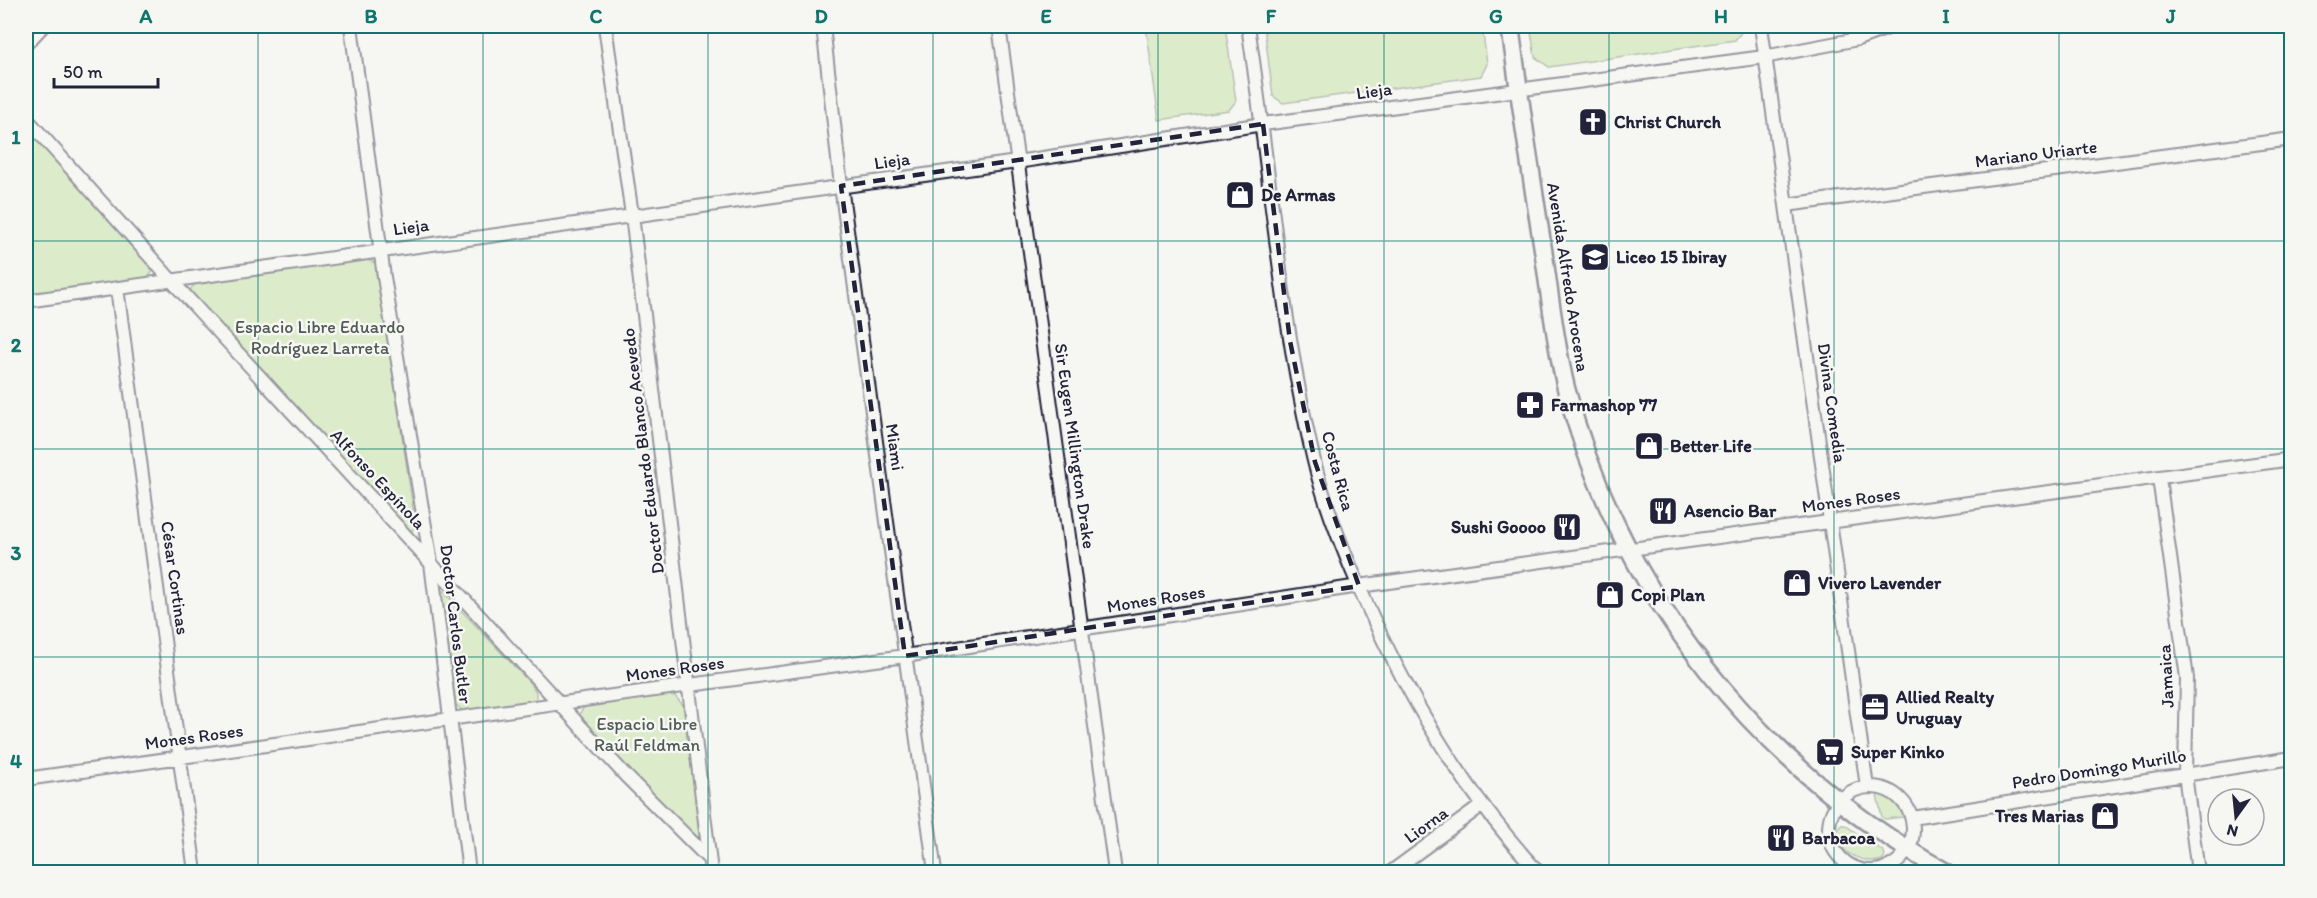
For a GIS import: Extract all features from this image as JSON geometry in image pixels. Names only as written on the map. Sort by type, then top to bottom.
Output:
[{"type":"street","points":[[26,44],[43,26]]},
{"type":"street","name":"Doctor Carlos Butler","points":[[351,26],[382,249],[431,563],[469,873]]},
{"type":"street","name":"Doctor Eduardo Blanco Acevedo","points":[[605,26],[632,215],[711,873]]},
{"type":"street","name":"Miami","points":[[823,26],[841,186],[935,873]]},
{"type":"street","name":"Sir Eugen Millington Drake","points":[[999,26],[1115,873]]},
{"type":"street","name":"Costa Rica","points":[[1248,26],[1263,124],[1290,341],[1315,462],[1338,537],[1366,605],[1414,700],[1481,806],[1538,873]]},
{"type":"street","name":"Avenida Alfredo Arocena","points":[[1510,26],[1559,356],[1582,440],[1597,482],[1628,549],[1669,619],[1728,696],[1808,775],[1839,801],[1908,850],[1946,873]]},
{"type":"street","name":"Divina Comedia","points":[[1761,26],[1831,521],[1854,709],[1867,787]]},
{"type":"street","name":"Lieja","points":[[26,301],[382,249],[1017,162],[1263,124],[1764,57],[1858,39],[1893,26]]},
{"type":"street","name":"Alfonso Espínola","points":[[26,118],[171,280],[626,776],[709,859]]},
{"type":"street","name":"Mariano Uriarte","points":[[1786,205],[2292,139]]},
{"type":"street","name":"César Cortinas","points":[[117,288],[195,873]]},
{"type":"street","name":"Mones Roses","points":[[26,779],[905,656],[1359,586],[2292,459]]},
{"type":"street","name":"Jamaica","points":[[2159,478],[2187,678],[2184,774],[2198,873]]},
{"type":"street","name":"Pedro Domingo Murillo","points":[[1912,818],[2292,758]]},
{"type":"street","points":[[1867,787],[1885,789],[1894,793],[1908,808],[1912,818],[1913,835],[1908,850],[1891,866],[1868,871],[1843,868],[1833,849],[1828,829],[1833,810],[1839,801],[1850,792],[1867,787]]},
{"type":"street","name":"Liorna","points":[[1391,873],[1481,806]]},
{"type":"highlighted area","points":[[1263,124],[1290,341],[1315,462],[1359,586],[905,656],[841,186]]},
{"type":"green space","points":[[1146,26],[1225,26],[1236,101],[1229,110],[1159,120]]},
{"type":"green space","points":[[1264,26],[1482,26],[1487,64],[1481,76],[1283,103],[1273,96]]},
{"type":"green space","points":[[1530,26],[1743,26],[1743,30],[1735,40],[1549,67],[1535,57]]},
{"type":"green space","points":[[26,123],[153,265],[153,271],[147,279],[26,297]]},
{"type":"green space","name":"Espacio Libre Eduardo Rodríguez Larreta","points":[[367,260],[376,263],[415,522],[413,530],[409,531],[189,295],[196,284]]},
{"type":"green space","points":[[438,589],[443,591],[531,684],[536,692],[536,700],[468,711],[463,711],[456,705]]},
{"type":"green space","name":"Espacio Libre Raúl Feldman","points":[[662,694],[675,696],[683,705],[700,831],[699,839],[677,821],[579,717],[582,709],[587,706]]},
{"type":"green space","points":[[1882,793],[1900,804],[1903,817],[1885,819],[1882,817],[1877,795]]},
{"type":"green space","points":[[1841,825],[1845,825],[1884,852],[1883,860],[1866,860],[1848,853],[1838,841],[1837,833]]},
{"type":"place","name":"Christ Church","points":[[1593,122]]},
{"type":"place","name":"De Armas","points":[[1240,195]]},
{"type":"place","name":"Liceo 15 Ibiray","points":[[1595,257]]},
{"type":"place","name":"Farmashop 77","points":[[1530,405]]},
{"type":"place","name":"Better Life","points":[[1649,446]]},
{"type":"place","name":"Asencio Bar","points":[[1663,511]]},
{"type":"place","name":"Sushi Goooo","points":[[1567,527]]},
{"type":"place","name":"Vivero Lavender","points":[[1797,583]]},
{"type":"place","name":"Copi Plan","points":[[1610,595]]},
{"type":"place","name":"Allied Realty Uruguay","points":[[1875,707]]},
{"type":"place","name":"Super Kinko","points":[[1830,752]]},
{"type":"place","name":"Tres Marias","points":[[2105,816]]},
{"type":"place","name":"Barbacoa","points":[[1781,838]]}]
